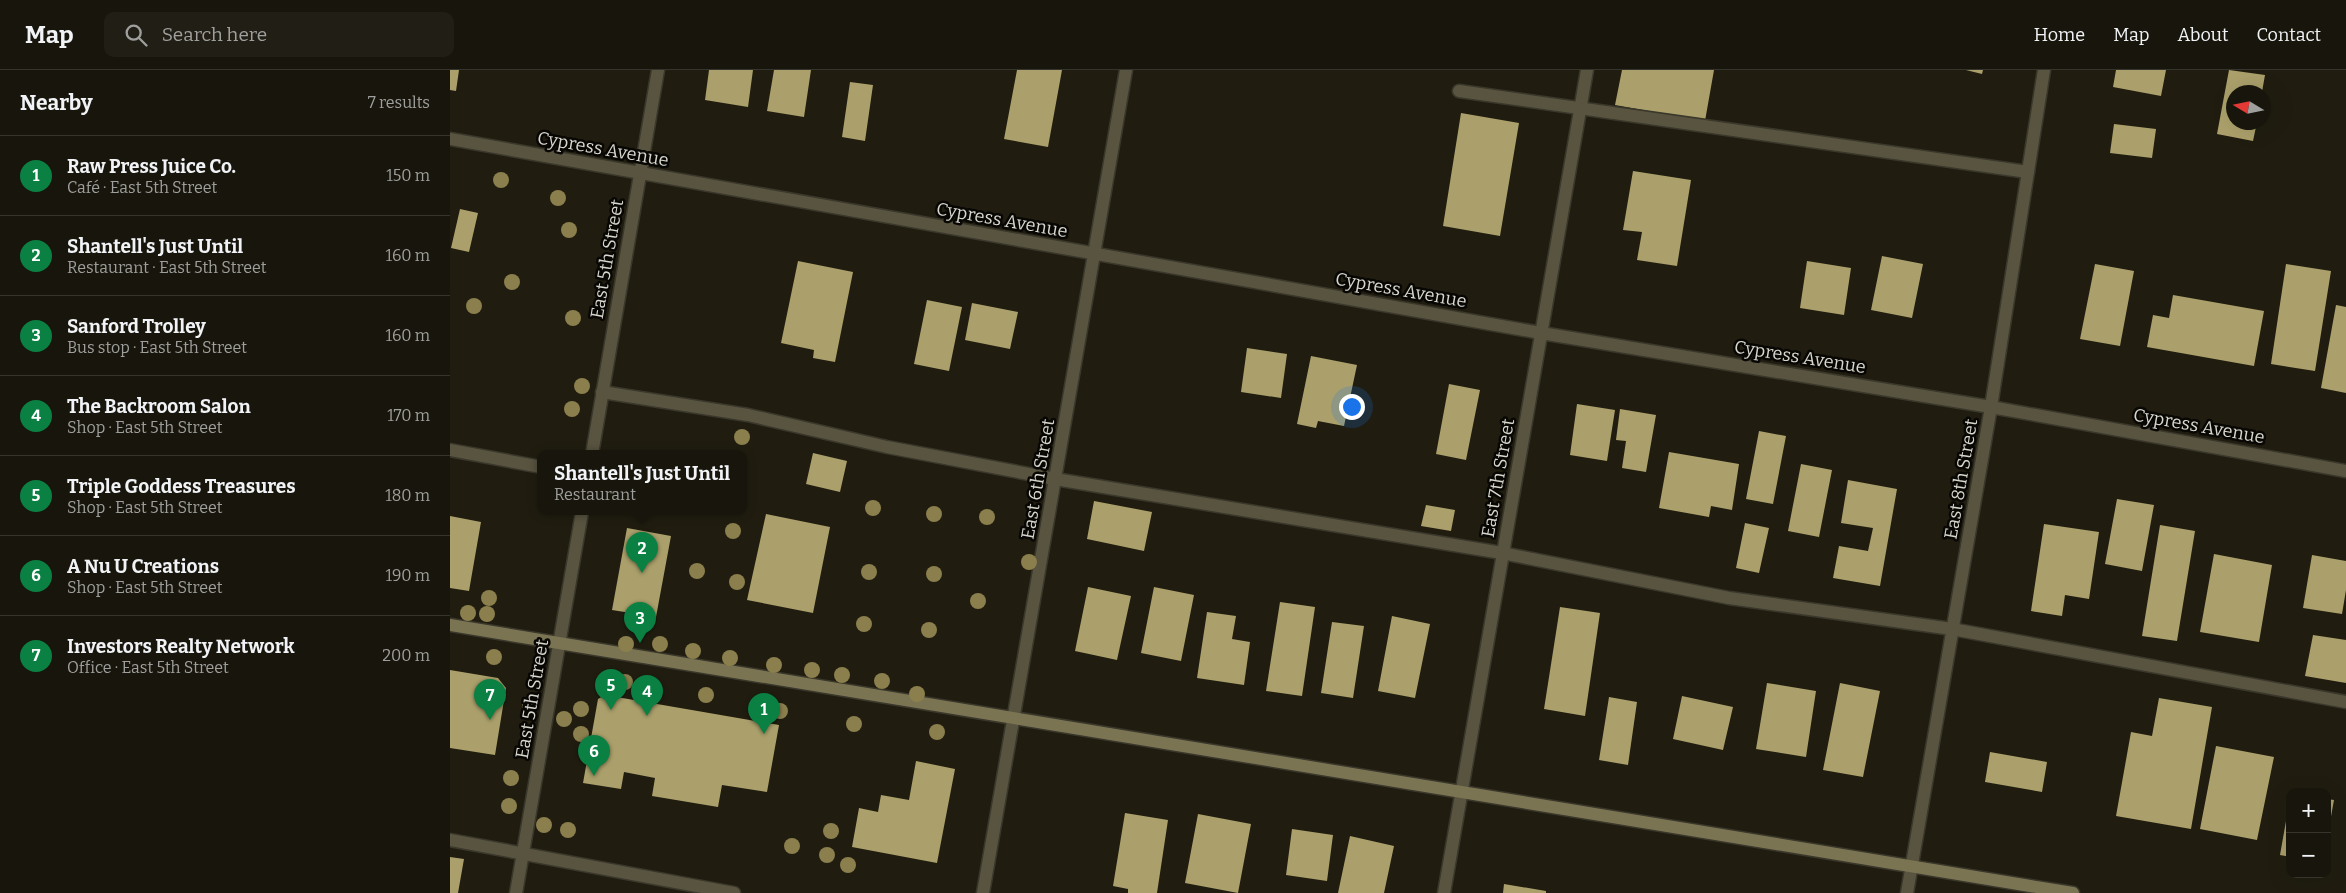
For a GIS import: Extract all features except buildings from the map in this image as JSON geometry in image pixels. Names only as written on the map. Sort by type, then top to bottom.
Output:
[{"type":"main road","points":[[450,625],[2073,893]]},
{"type":"street","name":"East 5th Street","points":[[593,450],[658,70]]},
{"type":"street","name":"East 6th Street","points":[[983,893],[1126,70]]},
{"type":"street","name":"East 7th Street","points":[[1444,893],[1587,70]]},
{"type":"street","name":"East 8th Street","points":[[1907,893],[1991,407],[2044,70]]},
{"type":"street","points":[[1459,91],[2028,172]]},
{"type":"street","name":"Cypress Avenue","points":[[450,139],[1541,333],[1991,407],[2346,471]]},
{"type":"street","points":[[602,392],[748,415],[887,447],[1055,480],[1502,553],[1729,598],[1952,629],[2346,702]]},
{"type":"street","points":[[450,450],[537,466]]},
{"type":"street","name":"East 5th Street","points":[[516,893],[581,515]]},
{"type":"street","points":[[450,840],[734,893]]},
{"type":"place","name":"Shantell's Just Until","points":[[642,573]]},
{"type":"place","name":"Sanford Trolley","points":[[640,643]]},
{"type":"place","name":"Triple Goddess Treasures","points":[[611,710]]},
{"type":"place","name":"The Backroom Salon","points":[[647,716]]},
{"type":"place","name":"Investors Realty Network","points":[[490,720]]},
{"type":"place","name":"Raw Press Juice Co.","points":[[764,734]]},
{"type":"place","name":"A Nu U Creations","points":[[594,776]]}]
